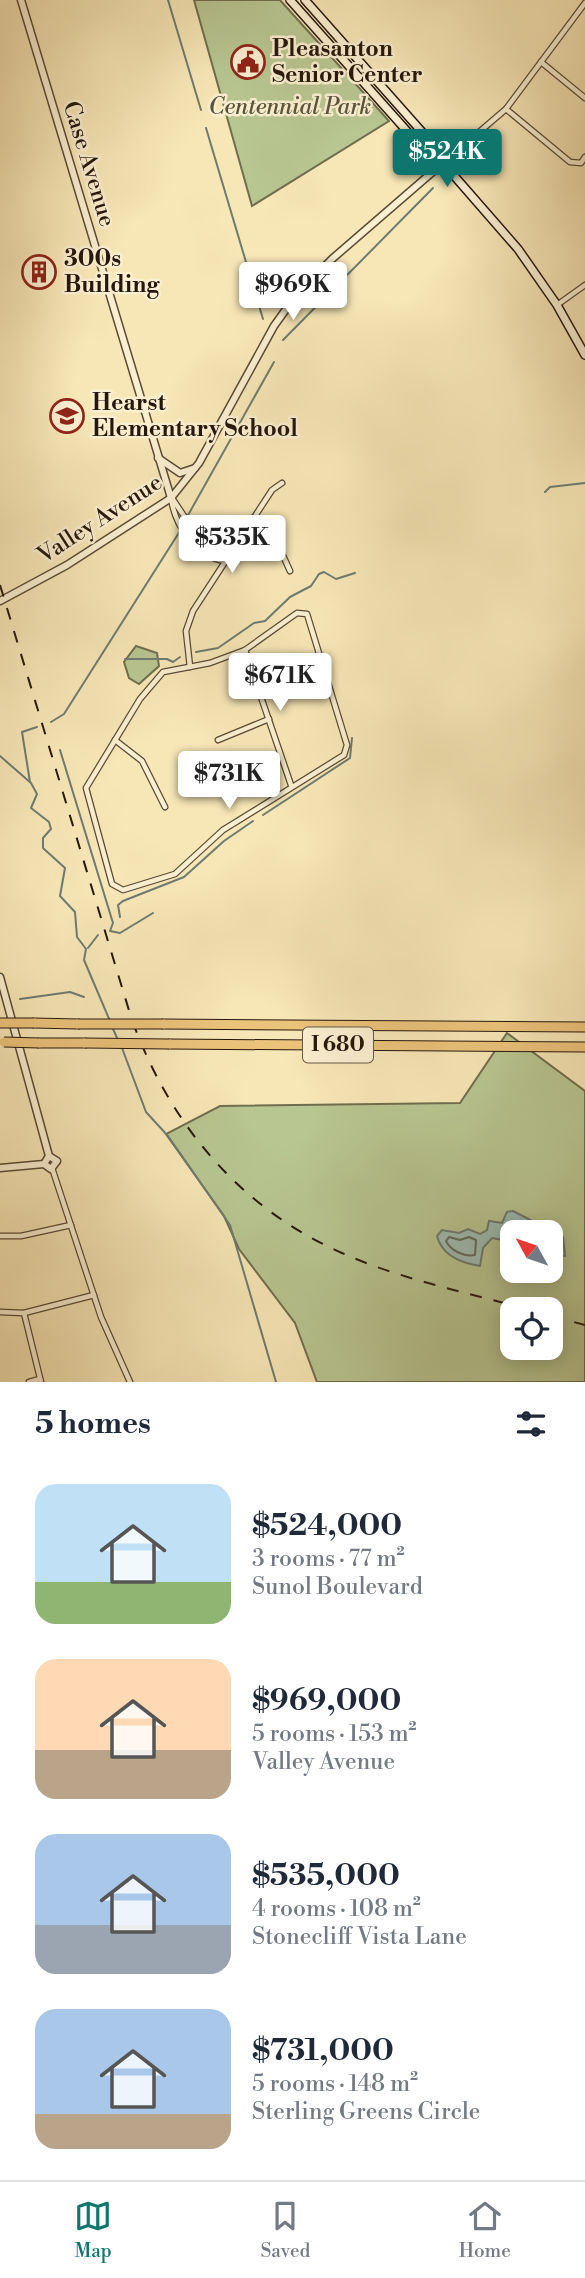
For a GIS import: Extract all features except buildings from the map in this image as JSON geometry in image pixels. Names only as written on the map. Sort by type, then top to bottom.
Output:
[{"type":"highway","name":"I 680","points":[[0,1023],[585,1027]]},
{"type":"highway","name":"I 680","points":[[2,1042],[585,1047]]},
{"type":"main road","points":[[304,0],[439,150],[443,163]]},
{"type":"main road","points":[[293,3],[430,157],[443,163],[509,237],[557,305],[585,355]]},
{"type":"street","name":"Case Avenue","points":[[21,0],[176,516],[187,537],[203,552],[214,560],[225,561]]},
{"type":"street","points":[[293,3],[304,0]]},
{"type":"street","points":[[443,163],[506,109],[584,5],[577,0]]},
{"type":"street","points":[[541,62],[585,98]]},
{"type":"street","points":[[506,109],[570,162],[580,163],[585,157]]},
{"type":"street","name":"Valley Avenue","points":[[0,601],[67,565],[171,498],[197,467],[274,326],[297,294],[332,259],[443,163]]},
{"type":"street","points":[[557,305],[585,285]]},
{"type":"street","points":[[158,458],[180,472],[197,467]]},
{"type":"street","points":[[190,667],[188,621],[272,490],[282,483]]},
{"type":"street","name":"Case Avenue","points":[[171,498],[193,532],[225,561]]},
{"type":"street","points":[[253,518],[274,536],[290,571]]},
{"type":"street","points":[[297,613],[307,614],[348,745],[344,755],[291,785],[223,830],[175,874],[123,890],[112,884],[86,788],[140,699],[163,672],[190,667],[245,650],[297,613]]},
{"type":"street","points":[[245,650],[291,785]]},
{"type":"street","points":[[218,740],[269,719]]},
{"type":"street","points":[[115,740],[142,761],[165,807]]},
{"type":"street","points":[[0,977],[49,1156],[57,1161],[52,1168]]},
{"type":"street","points":[[44,1164],[49,1156]]},
{"type":"street","points":[[0,1168],[44,1164],[52,1168],[94,1295],[130,1382]]},
{"type":"street","points":[[0,1236],[21,1236],[72,1225]]},
{"type":"street","points":[[0,1312],[24,1313],[94,1295]]},
{"type":"street","points":[[24,1313],[40,1381],[29,1382]]},
{"type":"green space","name":"Centennial Park","points":[[194,0],[280,0],[389,121],[252,206]]},
{"type":"green space","points":[[136,646],[157,653],[159,666],[139,684],[129,678],[124,662]]},
{"type":"green space","points":[[507,1033],[585,1091],[585,1382],[317,1382],[295,1323],[239,1249],[224,1216],[166,1134],[220,1106],[460,1103]]},
{"type":"water","points":[[513,1211],[530,1220],[503,1220],[507,1212]]},
{"type":"water","points":[[489,1221],[500,1223],[500,1240],[492,1238],[483,1248],[480,1266],[453,1257],[443,1249],[437,1236],[442,1230],[459,1233],[468,1229],[480,1234],[487,1230]]},
{"type":"waterway","points":[[168,0],[201,110]]},
{"type":"waterway","points":[[206,128],[263,319]]},
{"type":"waterway","points":[[283,340],[433,188]]},
{"type":"waterway","points":[[187,517],[274,362]]},
{"type":"waterway","points":[[545,492],[550,487],[585,483]]},
{"type":"waterway","points":[[51,722],[64,714],[180,531]]},
{"type":"waterway","points":[[196,652],[218,648],[254,623],[265,621],[290,597],[311,586],[319,574],[324,572],[336,579],[355,573]]},
{"type":"waterway","points":[[125,659],[167,659],[173,662],[180,657]]},
{"type":"waterway","points":[[30,782],[22,732],[37,727]]},
{"type":"waterway","points":[[263,815],[350,758],[352,738]]},
{"type":"waterway","points":[[60,750],[113,923],[110,931],[120,933],[153,913]]},
{"type":"waterway","points":[[0,756],[31,783],[37,794],[31,808],[49,822],[51,829],[43,838],[43,848],[65,868],[60,896],[75,912],[77,937],[86,949],[84,960],[110,1021]]},
{"type":"waterway","points":[[120,917],[118,905],[123,901],[184,877],[224,841],[253,821]]},
{"type":"waterway","points":[[88,948],[98,935]]},
{"type":"waterway","points":[[20,999],[70,992],[84,997]]},
{"type":"waterway","points":[[113,1029],[118,1040]]},
{"type":"waterway","points":[[122,1048],[146,1112],[168,1136],[230,1225],[276,1382]]},
{"type":"railway","points":[[0,585],[131,1017],[165,1092],[187,1126],[212,1158],[240,1186],[271,1212],[305,1234],[364,1262],[500,1302]]},
{"type":"railway","points":[[563,1319],[585,1325]]},
{"type":"place","name":"Pleasanton Senior Center","points":[[248,62]]},
{"type":"place","name":"300s Building","points":[[39,272]]},
{"type":"place","name":"Hearst Elementary School","points":[[67,416]]}]
